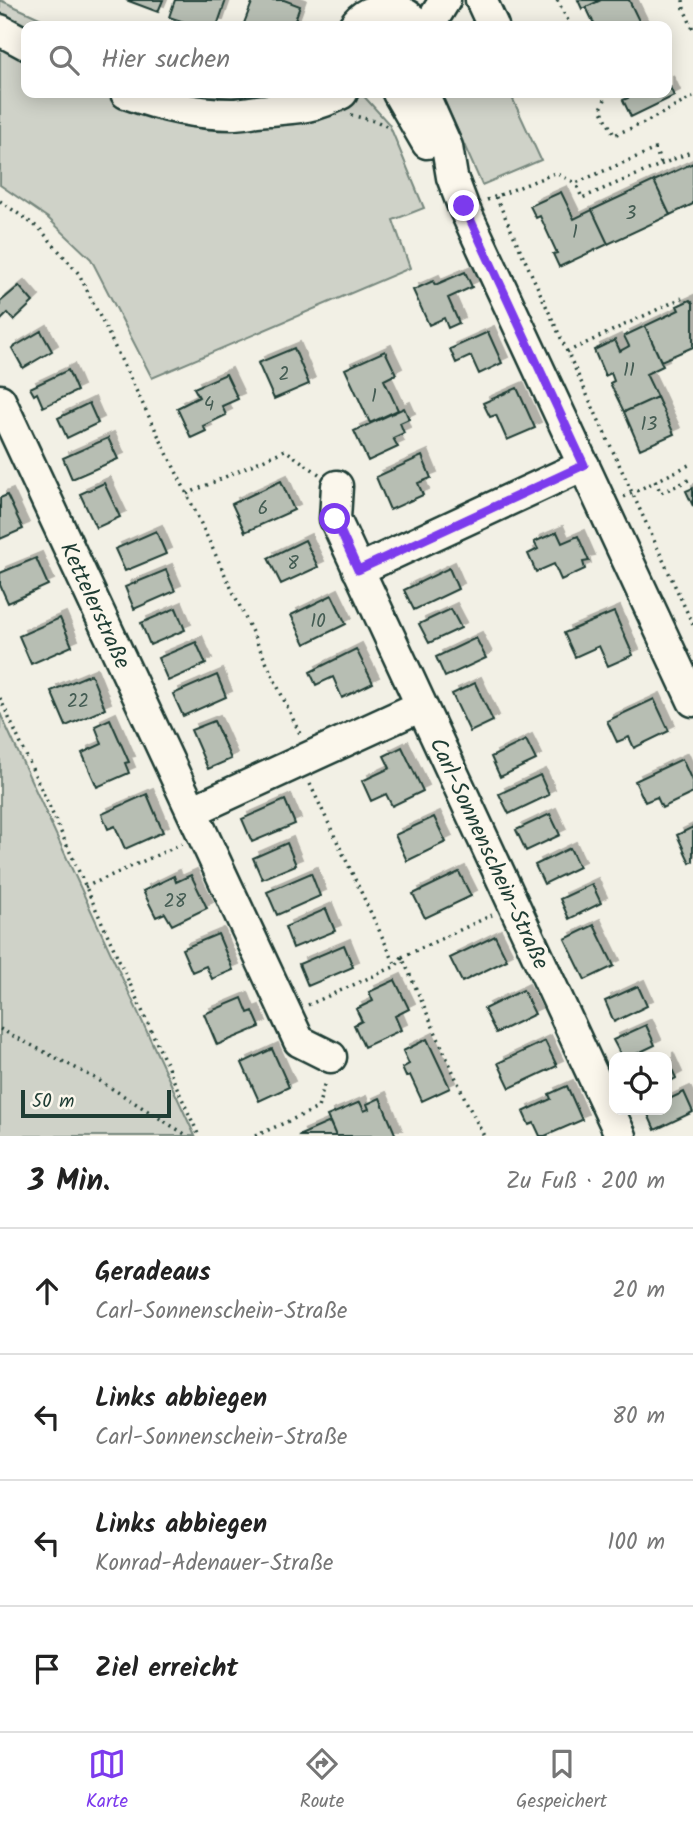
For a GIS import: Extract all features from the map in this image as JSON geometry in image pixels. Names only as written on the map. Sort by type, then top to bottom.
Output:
[{"type":"street","points":[[432,21],[445,0]]},
{"type":"street","points":[[481,0],[491,21]]},
{"type":"street","points":[[0,30],[21,41]]},
{"type":"street","points":[[143,98],[189,112],[234,114],[294,110],[332,98]]},
{"type":"street","points":[[269,110],[290,98]]},
{"type":"street","points":[[401,98],[432,151],[452,177]]},
{"type":"street","points":[[425,98],[447,147],[452,177],[464,206],[603,507],[685,662],[693,701]]},
{"type":"street","name":"Kettelerstraße","points":[[0,400],[299,1041],[331,1057]]},
{"type":"street","points":[[358,570],[584,465]]},
{"type":"street","name":"Carl-Sonnenschein-Straße","points":[[337,486],[335,519],[621,1136]]},
{"type":"street","points":[[198,823],[306,760],[421,706]]},
{"type":"path","points":[[558,0],[568,21]]},
{"type":"path","points":[[683,0],[693,29]]},
{"type":"path","points":[[606,98],[601,109],[614,135],[644,123],[693,97]]},
{"type":"path","points":[[576,183],[655,149],[662,163]]},
{"type":"path","points":[[464,206],[496,197],[555,173],[576,183],[582,198],[693,151]]},
{"type":"path","points":[[496,197],[693,625]]},
{"type":"path","points":[[0,201],[40,229],[79,274],[187,494],[396,966]]},
{"type":"path","points":[[567,352],[682,298]]},
{"type":"path","points":[[187,494],[285,450],[337,486]]},
{"type":"path","points":[[603,507],[693,463]]},
{"type":"path","points":[[655,481],[661,494],[693,478]]},
{"type":"path","points":[[0,698],[199,1136]]},
{"type":"path","points":[[85,887],[198,823]]},
{"type":"path","points":[[287,1015],[396,966],[402,957],[514,905]]},
{"type":"path","points":[[402,957],[484,1136]]},
{"type":"path","points":[[0,1029],[95,1079],[188,1136]]},
{"type":"path","points":[[255,1136],[318,1108],[331,1057]]},
{"type":"shaded area","points":[[0,0],[46,21],[21,21],[21,98],[366,98],[389,124],[424,208],[393,220],[410,268],[152,378],[91,259],[48,218],[0,185]]},
{"type":"shaded area","points":[[443,98],[512,98],[541,160],[482,185]]},
{"type":"shaded area","points":[[0,713],[195,1136],[0,1136]]},
{"type":"building","points":[[126,0],[163,0],[158,12]]},
{"type":"building","points":[[175,0],[226,0],[219,21],[181,21],[169,17]]},
{"type":"building","points":[[253,0],[284,0],[300,6],[295,21],[245,21]]},
{"type":"building","points":[[578,0],[601,0],[582,9]]},
{"type":"building","points":[[601,0],[629,0],[639,21],[593,21],[586,7]]},
{"type":"building","points":[[628,98],[670,98],[631,117],[623,100]]},
{"type":"building","points":[[693,163],[693,204],[670,215],[654,181]]},
{"type":"building","points":[[654,181],[670,215],[608,244],[592,210]]},
{"type":"building","points":[[561,192],[574,219],[592,210],[608,244],[559,267],[553,254],[557,253],[540,216],[536,218],[530,206]]},
{"type":"building","points":[[465,272],[472,287],[448,298],[459,323],[448,328],[444,318],[429,325],[413,290],[433,281],[435,285]]},
{"type":"building","points":[[19,286],[33,302],[14,320],[8,313],[0,321],[0,302]]},
{"type":"building","points":[[690,300],[693,303],[693,347],[661,361],[645,326],[679,310],[677,306]]},
{"type":"building","points":[[645,326],[663,366],[646,374],[657,397],[624,412],[610,383],[614,381],[611,373],[605,376],[594,350],[615,340],[620,351],[629,346],[624,336]]},
{"type":"building","points":[[41,331],[52,351],[23,368],[12,348]]},
{"type":"building","points":[[488,332],[502,363],[479,374],[471,356],[456,363],[450,349]]},
{"type":"building","points":[[294,348],[309,384],[274,399],[258,363]]},
{"type":"building","points":[[385,351],[396,374],[384,380],[398,410],[370,423],[345,369]]},
{"type":"building","points":[[68,370],[77,391],[43,407],[37,393],[34,395],[30,388]]},
{"type":"building","points":[[226,374],[238,399],[222,406],[226,415],[203,426],[206,431],[191,438],[177,408],[199,397],[194,388]]},
{"type":"building","points":[[517,388],[535,428],[507,440],[496,415],[490,417],[483,403]]},
{"type":"building","points":[[657,397],[674,434],[640,449],[624,412]]},
{"type":"building","points":[[89,403],[98,423],[67,438],[58,418]]},
{"type":"building","points":[[404,408],[409,419],[400,423],[404,433],[393,438],[398,447],[368,461],[354,431]]},
{"type":"building","points":[[108,438],[118,459],[72,479],[63,458]]},
{"type":"building","points":[[422,456],[431,478],[418,483],[423,495],[390,510],[376,477]]},
{"type":"building","points":[[281,481],[294,510],[245,532],[232,504]]},
{"type":"building","points":[[104,483],[120,517],[96,528],[80,494]]},
{"type":"building","points":[[693,488],[693,506],[686,491]]},
{"type":"building","points":[[7,495],[23,529],[0,539],[0,498]]},
{"type":"building","points":[[156,531],[166,554],[125,571],[115,549]]},
{"type":"building","points":[[557,532],[562,543],[578,536],[589,561],[583,562],[585,569],[561,580],[554,564],[536,572],[528,554],[538,549],[534,542]]},
{"type":"building","points":[[305,540],[318,567],[281,584],[268,558]]},
{"type":"building","points":[[36,558],[48,585],[8,603],[0,585],[0,573]]},
{"type":"building","points":[[449,568],[458,589],[414,610],[404,590]]},
{"type":"building","points":[[166,570],[175,591],[134,609],[125,587]]},
{"type":"building","points":[[332,595],[346,624],[305,644],[291,615]]},
{"type":"building","points":[[176,608],[185,630],[150,645],[141,623]]},
{"type":"building","points":[[451,609],[461,628],[429,643],[419,624]]},
{"type":"building","points":[[614,612],[633,655],[608,666],[599,646],[575,657],[564,633]]},
{"type":"building","points":[[60,618],[72,646],[31,664],[19,636]]},
{"type":"building","points":[[476,638],[486,658],[445,677],[436,657]]},
{"type":"building","points":[[196,642],[206,664],[168,681],[158,658]]},
{"type":"building","points":[[356,649],[373,683],[342,698],[333,677],[316,685],[310,672]]},
{"type":"building","points":[[91,674],[105,709],[66,726],[51,691]]},
{"type":"building","points":[[217,675],[226,697],[183,716],[173,694]]},
{"type":"building","points":[[475,683],[493,721],[470,732],[452,694]]},
{"type":"building","points":[[654,699],[669,731],[634,748],[629,737],[617,742],[607,721]]},
{"type":"building","points":[[110,719],[129,762],[125,763],[129,773],[97,787],[82,753],[102,744],[95,726]]},
{"type":"building","points":[[214,721],[231,759],[208,769],[191,730]]},
{"type":"building","points":[[526,740],[536,760],[500,777],[491,757]]},
{"type":"building","points":[[402,747],[423,791],[392,806],[386,794],[371,801],[362,781],[390,768],[384,756]]},
{"type":"building","points":[[682,759],[693,783],[693,793],[662,808],[657,797],[645,802],[635,781]]},
{"type":"building","points":[[540,775],[549,795],[509,814],[499,794]]},
{"type":"building","points":[[147,794],[163,832],[125,849],[115,826],[108,829],[102,814]]},
{"type":"building","points":[[285,800],[295,824],[252,842],[242,819]]},
{"type":"building","points":[[550,814],[560,835],[526,851],[516,830]]},
{"type":"building","points":[[434,817],[446,842],[407,861],[395,835]]},
{"type":"building","points":[[693,827],[693,861],[690,863],[677,835]]},
{"type":"building","points":[[287,843],[296,865],[262,879],[253,858]]},
{"type":"building","points":[[570,848],[579,867],[544,884],[535,865]]},
{"type":"building","points":[[459,872],[471,896],[425,918],[413,894]]},
{"type":"building","points":[[311,873],[320,896],[277,915],[267,892]]},
{"type":"building","points":[[191,875],[207,908],[172,925],[165,913],[156,917],[143,891],[174,876],[176,882]]},
{"type":"building","points":[[592,884],[601,903],[569,919],[560,899]]},
{"type":"building","points":[[326,909],[335,931],[293,948],[285,927]]},
{"type":"building","points":[[594,925],[614,966],[585,980],[565,939]]},
{"type":"building","points":[[218,934],[233,970],[212,979],[206,966],[192,972],[182,949]]},
{"type":"building","points":[[495,936],[507,960],[462,982],[450,958]]},
{"type":"building","points":[[344,945],[353,967],[308,986],[299,964]]},
{"type":"building","points":[[395,980],[409,1009],[395,1016],[401,1030],[364,1047],[354,1025],[362,1021],[356,1009],[373,1001],[369,992]]},
{"type":"building","points":[[638,986],[647,1006],[614,1022],[605,1001]]},
{"type":"building","points":[[523,990],[535,1014],[496,1033],[484,1009]]},
{"type":"building","points":[[242,998],[248,1013],[253,1011],[260,1027],[217,1045],[204,1014]]},
{"type":"building","points":[[646,1025],[655,1045],[640,1052],[619,1052],[613,1040]]},
{"type":"building","points":[[427,1039],[450,1088],[422,1101],[410,1075],[406,1077],[402,1068],[409,1064],[403,1051]]},
{"type":"building","points":[[545,1041],[557,1066],[510,1088],[498,1063]]},
{"type":"building","points":[[272,1049],[289,1087],[259,1101],[242,1063]]},
{"type":"building","points":[[567,1086],[582,1120],[540,1136],[534,1123],[529,1125],[523,1112],[551,1099],[549,1094]]},
{"type":"building","points":[[684,1092],[693,1112],[655,1130],[648,1115],[672,1115],[672,1098]]},
{"type":"building","points":[[380,1098],[396,1136],[336,1136],[327,1116],[360,1102],[364,1111],[369,1109],[367,1104]]},
{"type":"building","points":[[330,1122],[336,1136],[298,1136]]},
{"type":"route","points":[[335,519],[358,570],[584,465],[464,206]]}]
